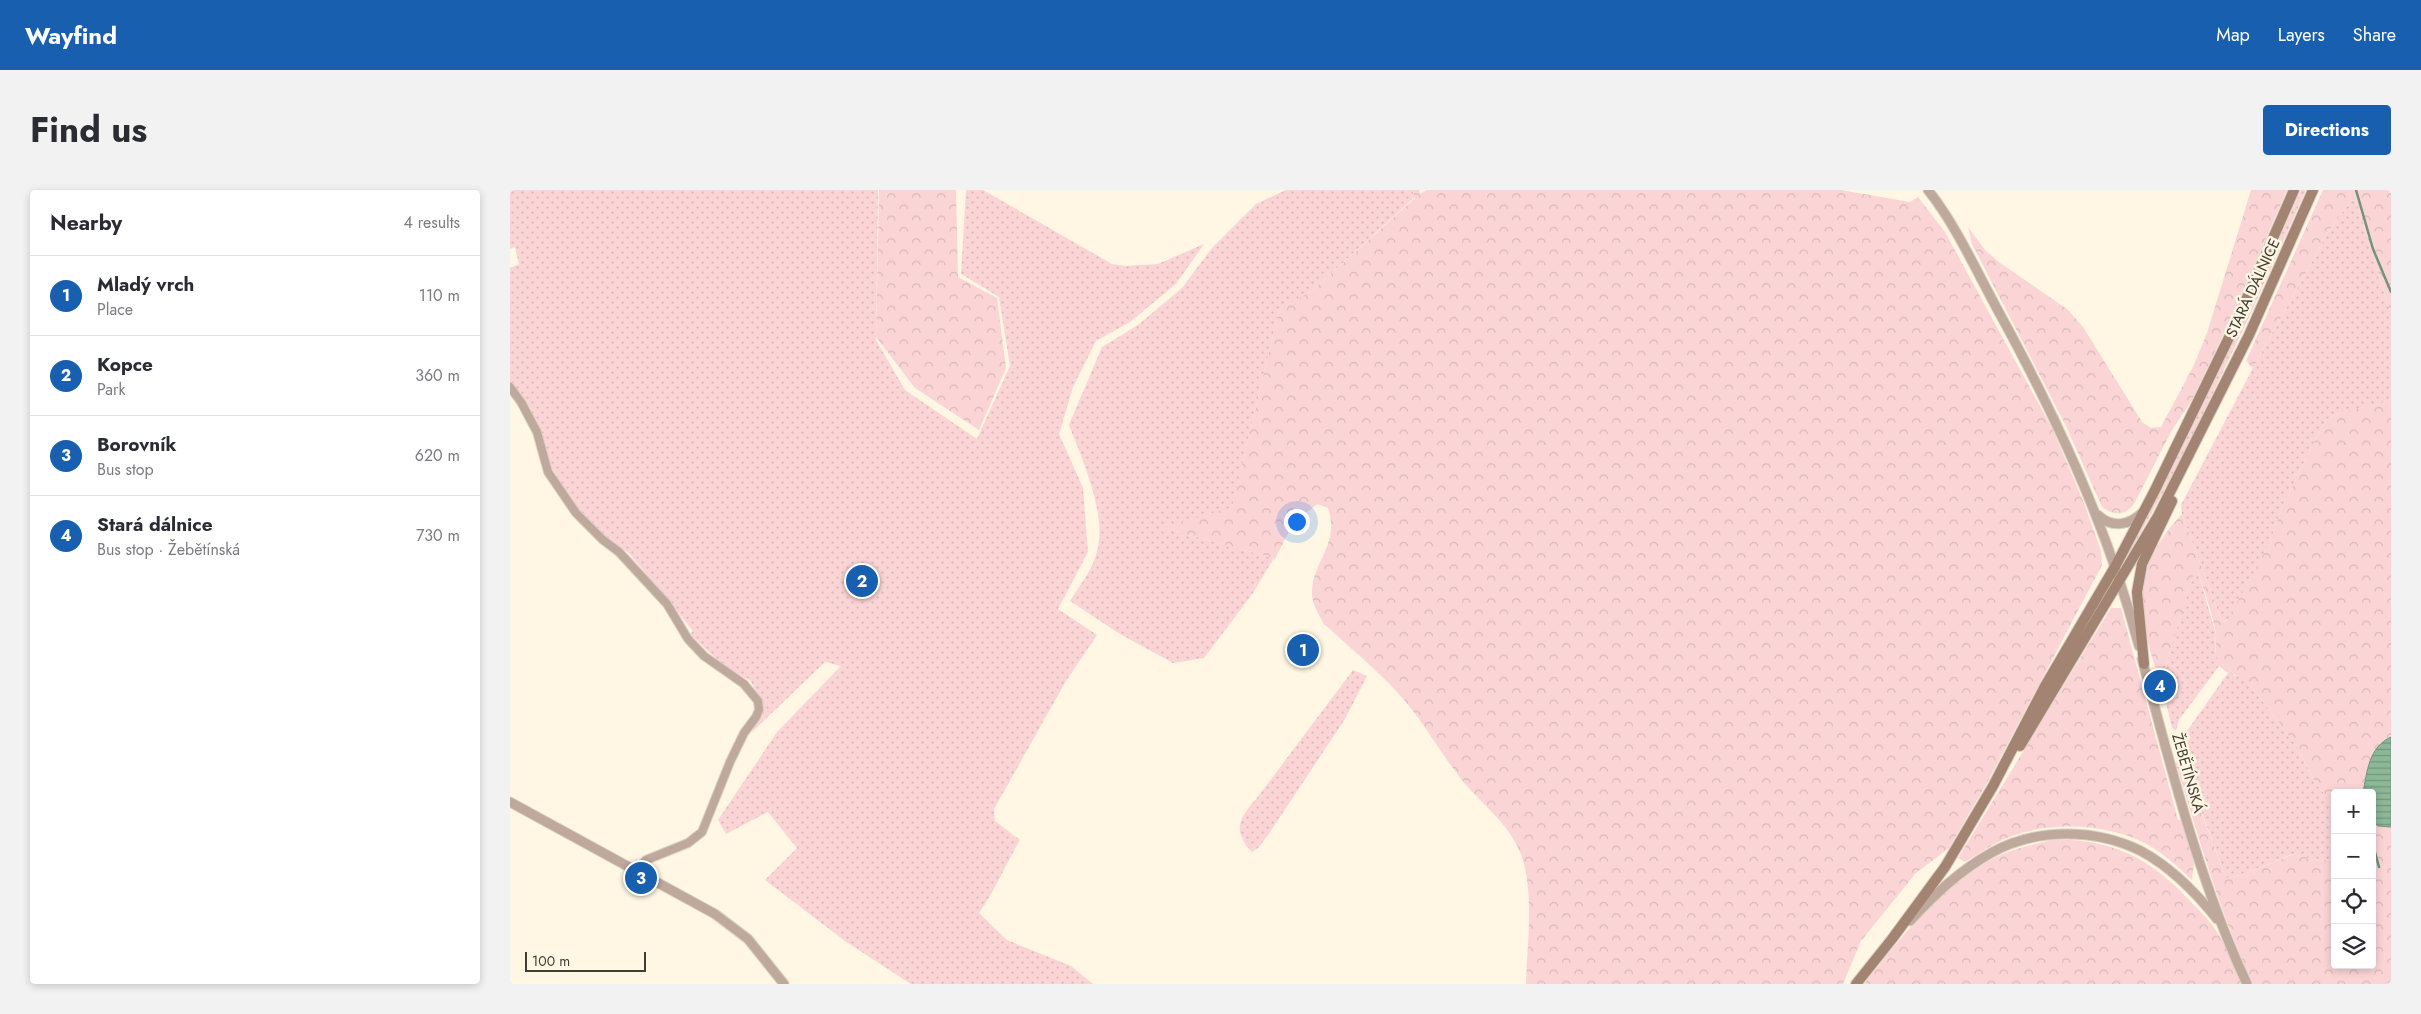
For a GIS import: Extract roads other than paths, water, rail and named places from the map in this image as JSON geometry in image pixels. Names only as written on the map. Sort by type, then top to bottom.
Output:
[{"type":"main road","name":"STARÁ DÁLNICE","points":[[1993,786],[2045,686],[2116,565],[2145,510],[2235,325],[2294,190]]},
{"type":"main road","name":"STARÁ DÁLNICE","points":[[1856,984],[1945,867],[1993,786],[2033,726],[2121,581],[2193,449],[2248,335],[2313,190]]},
{"type":"main road","points":[[2144,664],[2137,592],[2142,564],[2168,512],[2193,449]]},
{"type":"street","name":"ŽEBĚTÍNSKÁ","points":[[1928,190],[1970,259],[2058,424],[2096,514],[2121,581],[2171,765],[2222,927],[2247,984]]},
{"type":"street","points":[[510,387],[536,432],[548,472],[576,513],[603,540],[619,552],[666,604],[688,639],[704,656],[744,684],[758,701],[756,717],[744,733],[730,762],[702,832],[688,843],[646,860],[636,870]]},
{"type":"street","points":[[2096,514],[2105,522],[2116,525],[2133,520],[2145,510]]},
{"type":"street","points":[[510,802],[727,922],[757,949],[784,984]]},
{"type":"street","points":[[1892,939],[1939,890],[1992,852],[2014,843],[2050,834],[2097,837],[2141,851],[2162,865],[2211,912],[2222,927]]},
{"type":"waterway","points":[[2356,190],[2373,249],[2391,292]]},
{"type":"waterway","points":[[2376,856],[2379,867]]},
{"type":"place","name":"Kopce","points":[[862,581]]},
{"type":"place","name":"Mladý vrch","points":[[1303,650]]},
{"type":"place","name":"Stará dálnice","points":[[2160,686]]},
{"type":"place","name":"Borovník","points":[[641,878]]}]
